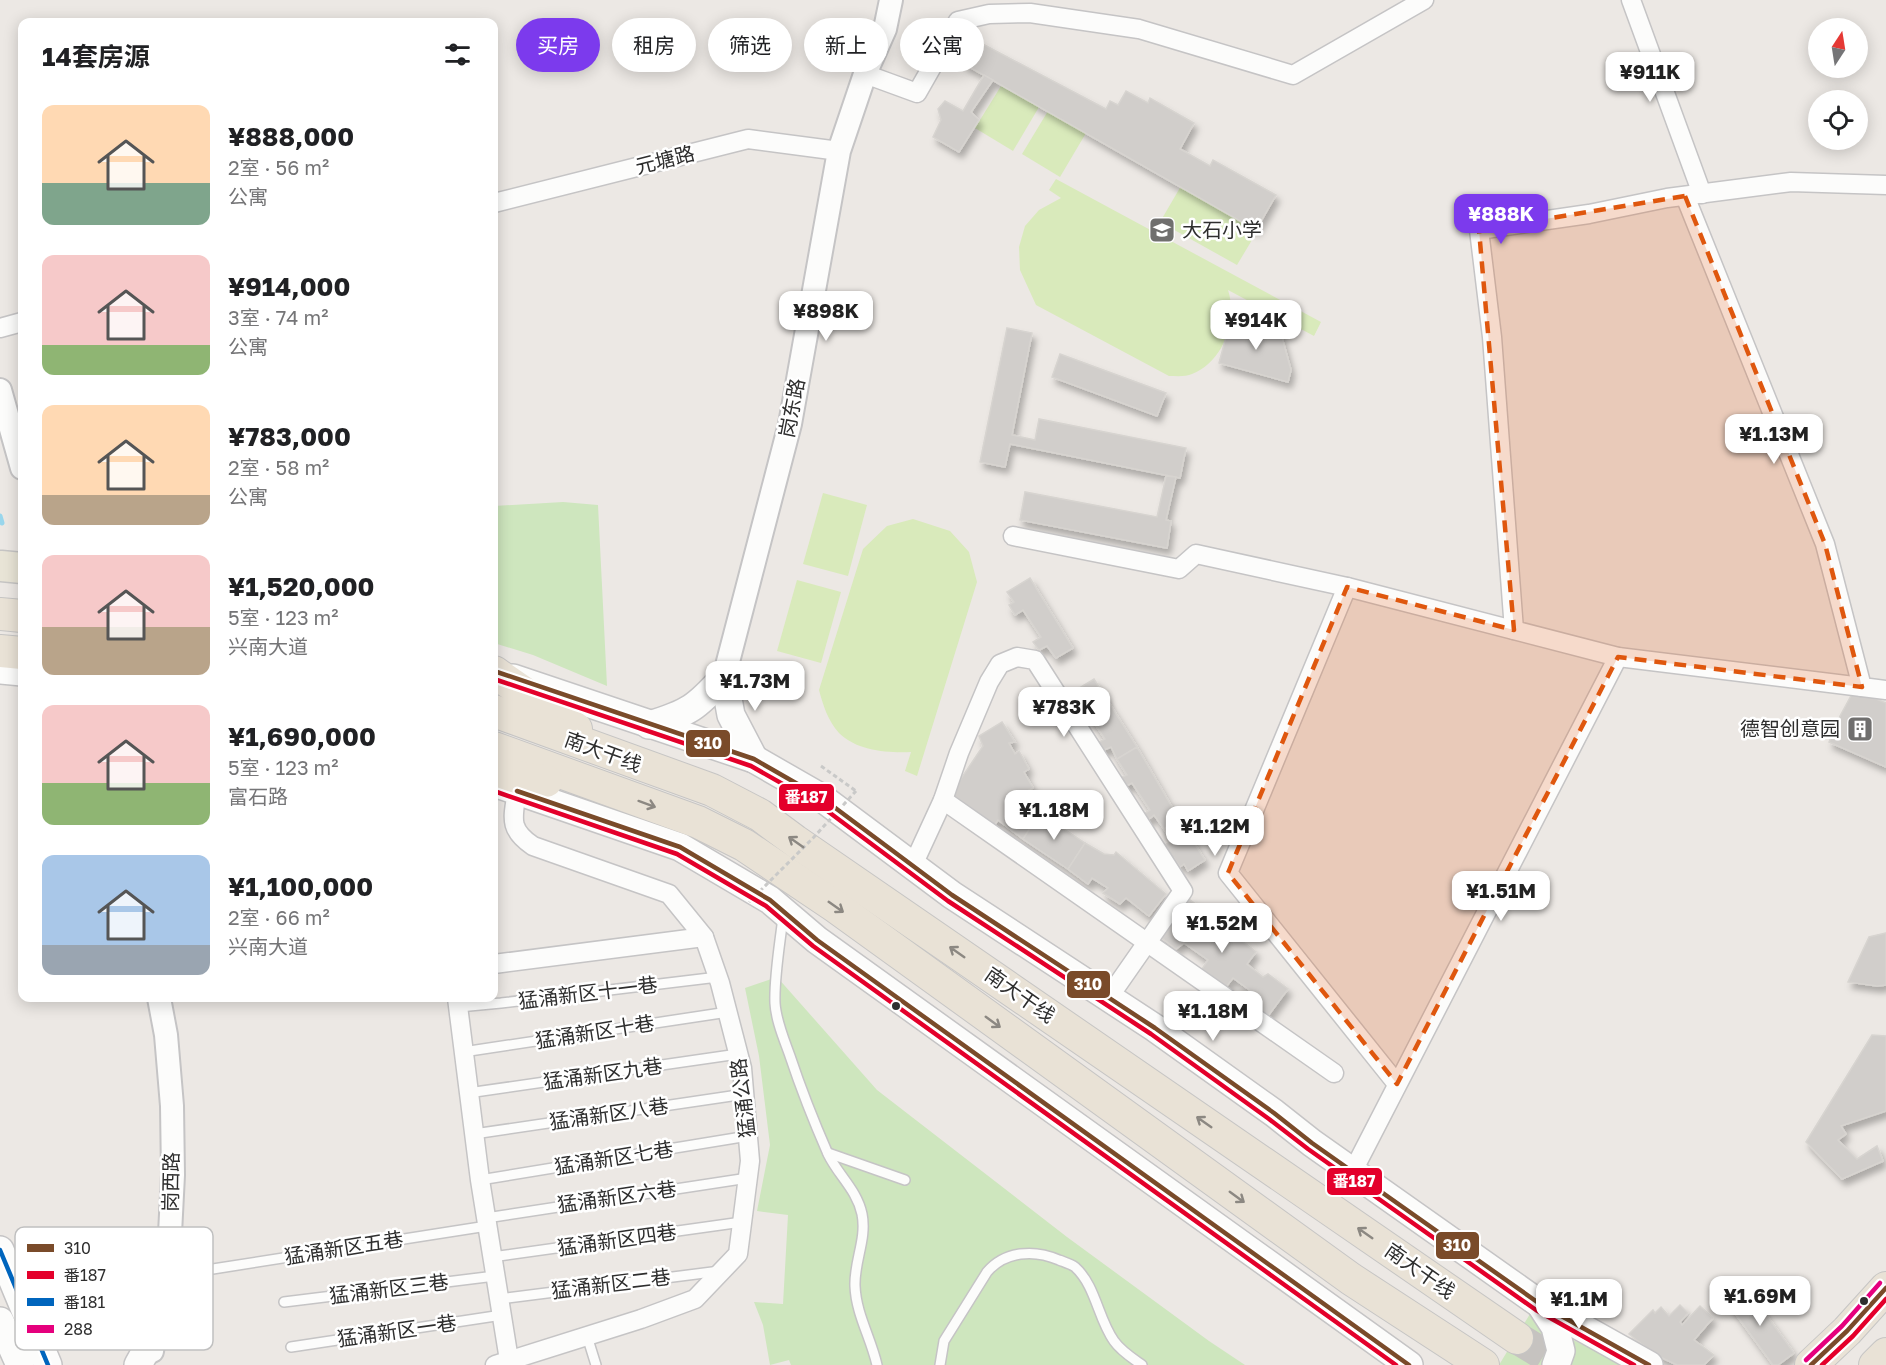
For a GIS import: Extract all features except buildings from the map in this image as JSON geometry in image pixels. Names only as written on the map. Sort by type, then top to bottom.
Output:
[{"type":"highway","points":[[0,614],[18,616]]},
{"type":"highway","points":[[0,651],[18,653]]},
{"type":"highway","points":[[498,674],[613,756]]},
{"type":"highway","name":"南大干线","points":[[498,713],[712,790],[760,815],[1516,1338]]},
{"type":"highway","name":"南大干线","points":[[498,749],[698,822],[744,845],[836,907],[1351,1279],[1483,1365]]},
{"type":"highway","points":[[501,783],[603,788]]},
{"type":"highway","points":[[1811,1365],[1847,1331],[1886,1288]]},
{"type":"highway","points":[[1875,1365],[1886,1354]]},
{"type":"main road","points":[[0,566],[18,568]]},
{"type":"main road","points":[[0,670],[18,672]]},
{"type":"main road","points":[[498,672],[754,759],[822,798],[981,915],[1109,997],[1540,1304],[1649,1365]]},
{"type":"main road","points":[[649,725],[679,716],[701,703],[724,677]]},
{"type":"main road","points":[[724,677],[731,715],[754,759]]},
{"type":"main road","points":[[501,783],[680,847],[770,900],[817,940],[1409,1365]]},
{"type":"main road","points":[[0,1250],[15,1284]]},
{"type":"main road","points":[[1540,1304],[1555,1327],[1562,1351],[1556,1365]]},
{"type":"main road","points":[[0,1321],[20,1365]]},
{"type":"main road","points":[[138,1365],[146,1350]]},
{"type":"street","name":"岗东路","points":[[724,677],[790,424],[839,151],[865,74],[885,28],[891,0]]},
{"type":"street","points":[[865,74],[917,93],[958,21],[989,14],[1030,13],[1138,29],[1293,75],[1424,0]]},
{"type":"street","points":[[1631,0],[1693,195],[1825,544],[1862,687]]},
{"type":"street","name":"元塘路","points":[[498,202],[748,139],[839,151]]},
{"type":"street","points":[[1514,630],[1492,337],[1479,230],[1589,214],[1668,198],[1791,182],[1886,185]]},
{"type":"street","points":[[0,328],[18,323]]},
{"type":"street","points":[[0,390],[18,454]]},
{"type":"street","points":[[1013,536],[1179,569],[1196,554],[1347,587],[1618,657],[1886,690]]},
{"type":"street","points":[[1347,587],[1228,873],[1397,1084]]},
{"type":"street","points":[[913,865],[944,801],[963,743],[989,682],[1000,664],[1017,657],[1035,660],[1183,891],[1109,997]]},
{"type":"street","points":[[1353,1171],[1618,657]]},
{"type":"street","name":"猛涌公路","points":[[501,783],[512,820],[520,837],[533,846],[669,894],[704,937],[718,977],[742,1068],[750,1161],[738,1254],[695,1299],[641,1319],[502,1363]]},
{"type":"street","points":[[944,801],[1334,1073]]},
{"type":"street","points":[[498,963],[704,937]]},
{"type":"street","name":"岗西路","points":[[160,1002],[166,1035],[172,1106],[170,1227]]},
{"type":"street","points":[[458,1002],[480,1180],[501,1307],[502,1363]]},
{"type":"street","name":"岗西路","points":[[150,1365],[152,1350]]},
{"type":"lane","points":[[783,911],[775,1003],[777,1021],[828,1154],[849,1185],[862,1214],[863,1236],[855,1283],[856,1297],[860,1317],[877,1365]]},
{"type":"lane","name":"猛涌新区十一巷","points":[[458,1002],[501,1004],[718,977]]},
{"type":"lane","name":"猛涌新区十巷","points":[[463,1052],[728,1012]]},
{"type":"lane","name":"猛涌新区九巷","points":[[468,1093],[738,1054]]},
{"type":"lane","name":"猛涌新区八巷","points":[[474,1134],[744,1094]]},
{"type":"lane","name":"猛涌新区七巷","points":[[480,1180],[748,1136]]},
{"type":"lane","points":[[828,1154],[905,1180]]},
{"type":"lane","name":"猛涌新区六巷","points":[[487,1222],[748,1178]]},
{"type":"lane","name":"猛涌新区五巷","points":[[213,1269],[487,1222]]},
{"type":"lane","name":"猛涌新区四巷","points":[[492,1257],[742,1222]]},
{"type":"lane","points":[[940,1365],[944,1341],[987,1272],[1006,1257],[1025,1252],[1054,1258],[1074,1266],[1086,1281],[1114,1342],[1142,1365]]},
{"type":"lane","name":"猛涌新区二巷","points":[[501,1307],[723,1270]]},
{"type":"lane","name":"猛涌新区三巷","points":[[284,1302],[495,1276]]},
{"type":"lane","name":"猛涌新区一巷","points":[[291,1347],[501,1307]]},
{"type":"lane","points":[[587,1336],[596,1365]]},
{"type":"path","points":[[748,902],[814,837],[855,791],[821,766]]},
{"type":"highlighted area","points":[[1685,196],[1825,544],[1862,687],[1618,657],[1397,1084],[1228,873],[1347,587],[1514,630],[1479,230]]},
{"type":"green space","points":[[1001,86],[1039,107],[1013,151],[975,128]]},
{"type":"green space","points":[[1048,111],[1086,133],[1060,177],[1022,154]]},
{"type":"green space","points":[[1056,179],[1321,322],[1314,336],[1228,290],[1231,314],[1226,338],[1220,350],[1213,360],[1192,374],[1169,376],[1036,305],[1020,270],[1019,247],[1025,226],[1039,210],[1061,198],[1049,190]]},
{"type":"green space","points":[[1181,186],[1258,230],[1237,265],[1160,222]]},
{"type":"green space","points":[[823,493],[867,505],[848,576],[803,564]]},
{"type":"green space","points":[[563,502],[598,505],[607,686],[533,655],[498,644],[498,506]]},
{"type":"green space","points":[[913,519],[950,531],[969,552],[977,582],[917,776],[905,771],[911,752],[873,750],[855,744],[839,733],[829,718],[819,690],[863,549],[887,526]]},
{"type":"green space","points":[[797,580],[841,592],[821,663],[777,651]]},
{"type":"green space","points":[[777,977],[877,1090],[1067,1237],[1245,1365],[791,1365],[789,1360],[770,1365],[763,1325],[754,1302],[783,1304],[788,1215],[757,1211],[770,1145],[759,1056],[745,988]]},
{"type":"green space","points":[[1530,1314],[1547,1330],[1547,1365],[1499,1365]]},
{"type":"green space","points":[[1569,1338],[1625,1365],[1569,1365]]},
{"type":"waterway","points":[[0,516],[2,523]]},
{"type":"tunnel","points":[[1517,1338],[1561,1365]]},
{"type":"transit line","name":"310","points":[[498,672],[754,759],[822,798],[952,895],[1155,1028],[1312,1143],[1540,1304],[1649,1365]]},
{"type":"transit line","name":"番187","points":[[498,680],[751,766],[818,804],[948,901],[1151,1034],[1308,1149],[1536,1310],[1634,1365]]},
{"type":"transit line","name":"310","points":[[517,791],[680,847],[770,900],[817,940],[1409,1365]]},
{"type":"transit line","name":"番187","points":[[498,792],[677,854],[766,906],[813,946],[1396,1365]]},
{"type":"transit line","name":"番181","points":[[0,1250],[15,1286]]},
{"type":"transit line","name":"288","points":[[1806,1360],[1842,1326],[1880,1283]]},
{"type":"transit line","name":"310","points":[[1811,1365],[1847,1331],[1886,1288]]},
{"type":"transit line","name":"番187","points":[[1822,1365],[1853,1336],[1886,1299]]},
{"type":"transit line","name":"番181","points":[[42,1350],[48,1365]]},
{"type":"place","name":"大石小学","points":[[1162,230]]},
{"type":"place","name":"德智创意园","points":[[1860,729]]}]
